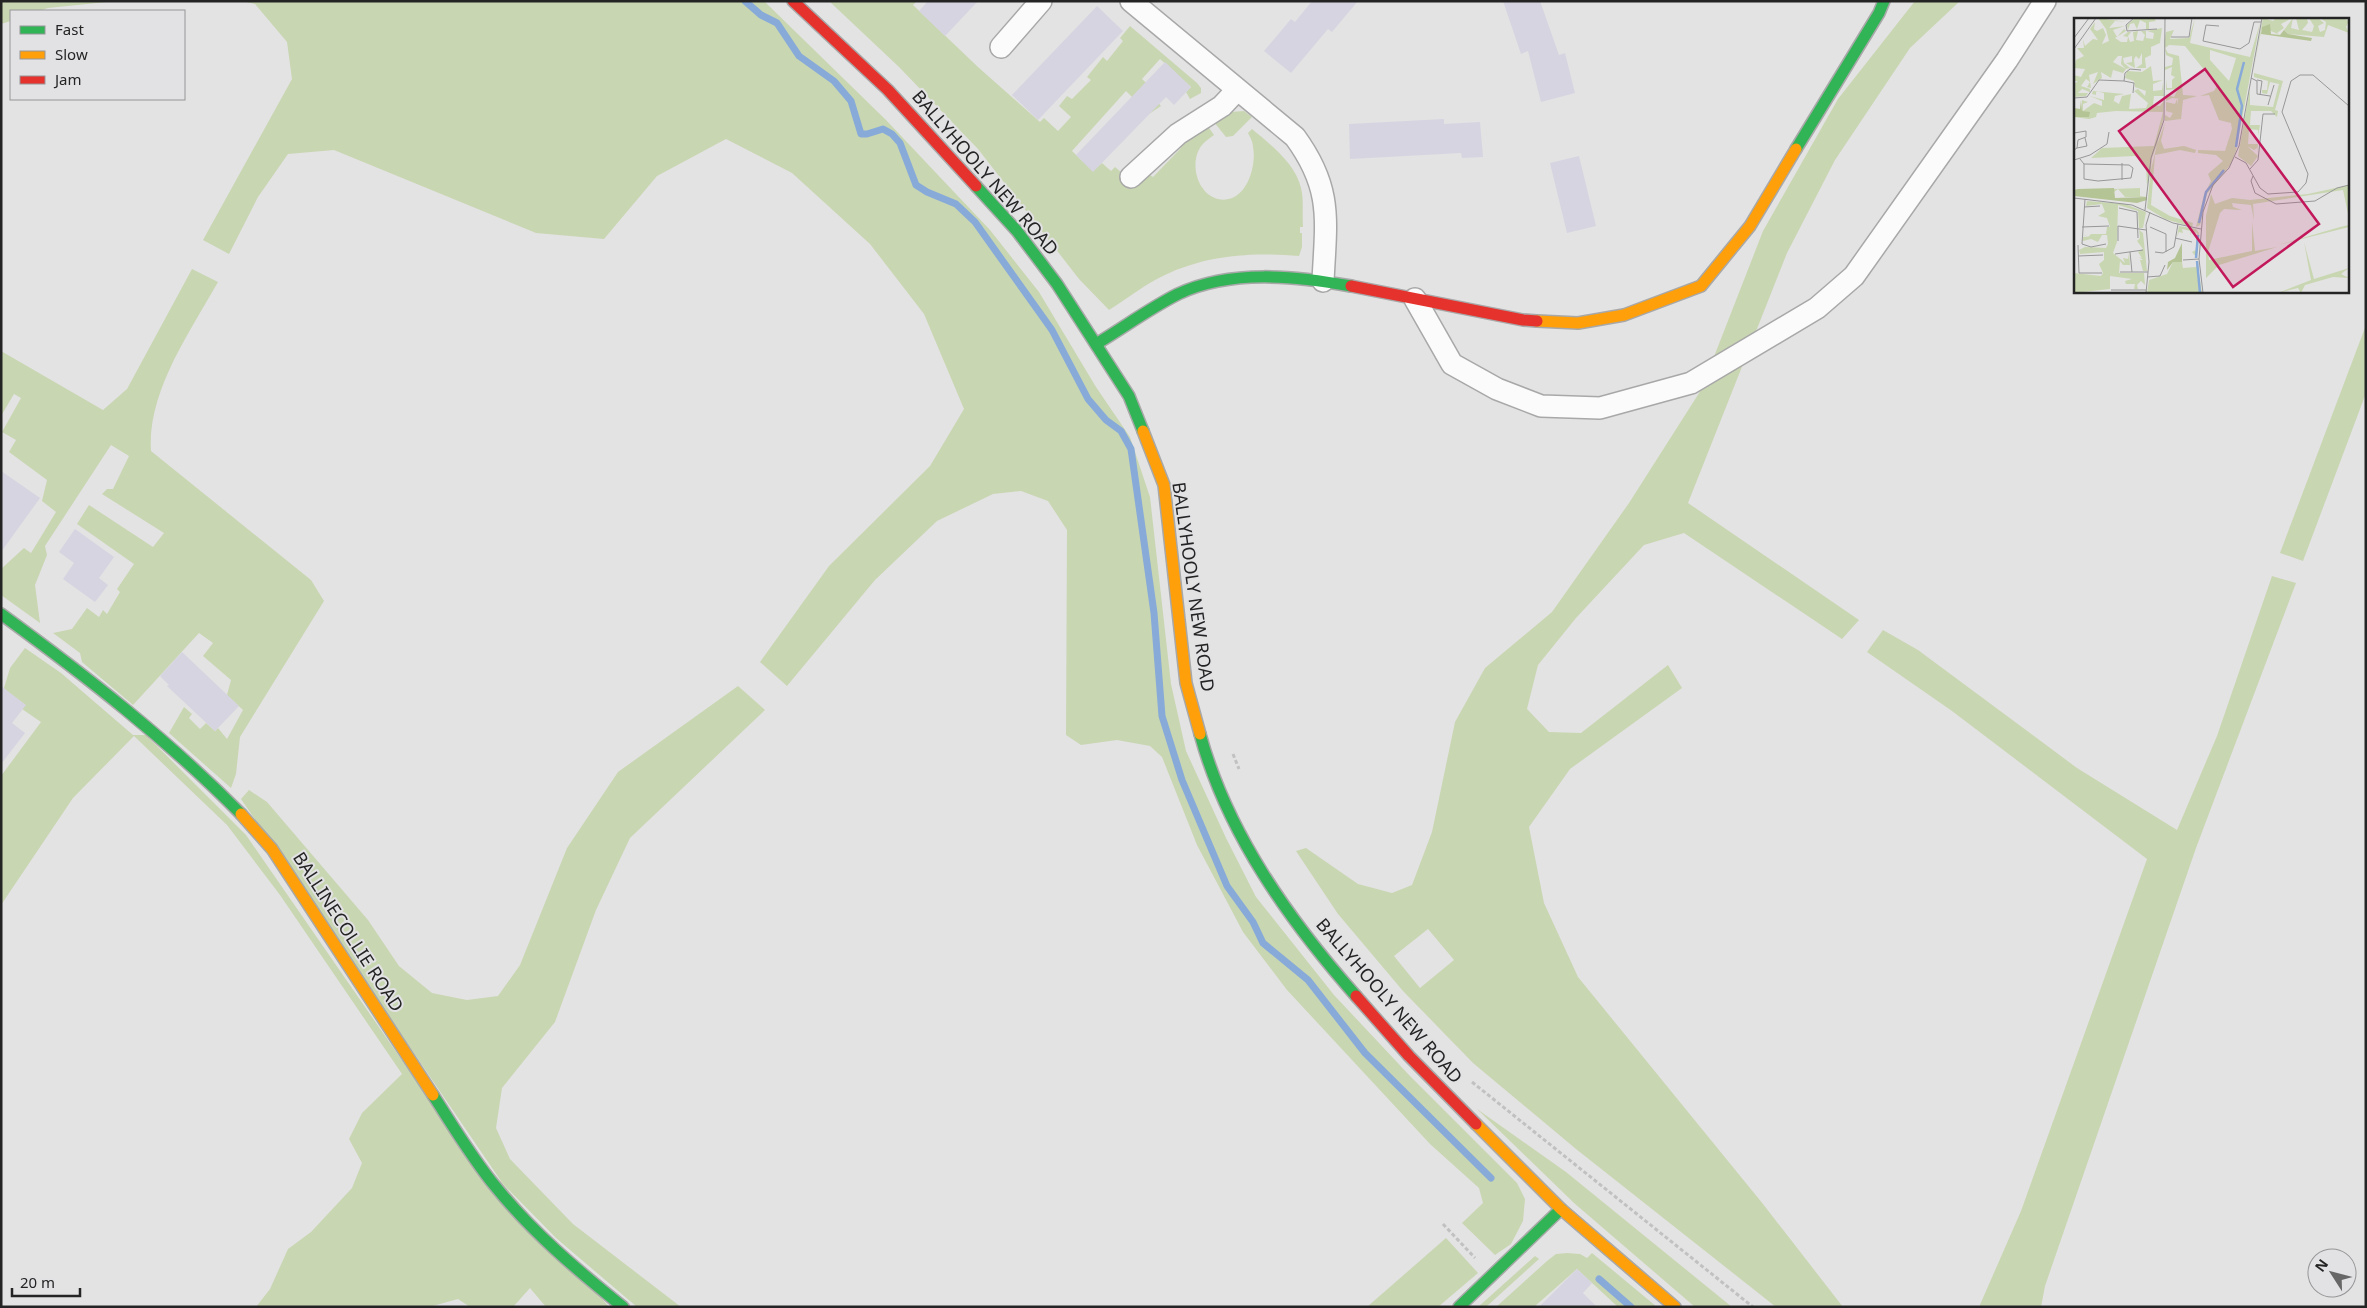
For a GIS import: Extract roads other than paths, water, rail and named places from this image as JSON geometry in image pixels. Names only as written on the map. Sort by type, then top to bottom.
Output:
[{"type":"street","name":"BALLYHOOLY NEW ROAD","points":[[793,1],[888,90],[1017,231],[1057,284],[1129,396],[1164,485],[1186,683],[1210,771],[1257,866],[1321,956],[1410,1056],[1561,1209],[1675,1307]]},
{"type":"street","points":[[1001,47],[1041,1]]},
{"type":"street","points":[[1131,1],[1295,137],[1308,155],[1319,175],[1324,197],[1326,221],[1323,281]]},
{"type":"street","points":[[1096,344],[1178,294],[1207,284],[1236,278],[1263,277],[1323,281],[1523,320],[1578,323],[1624,315],[1701,286],[1750,226],[1826,103],[1879,13],[1884,1]]},
{"type":"street","points":[[1415,299],[1452,364],[1497,389],[1541,406],[1600,408],[1691,383],[1817,308],[1854,276],[2007,60],[2045,1]]},
{"type":"street","points":[[1130,177],[1178,134],[1222,106],[1237,90]]},
{"type":"street","name":"BALLINECOLLIE ROAD","points":[[1,614],[45,646],[166,742],[214,785],[244,816],[272,849],[480,1167],[498,1191],[574,1267],[623,1307]]},
{"type":"street","points":[[1459,1307],[1561,1209]]},
{"type":"waterway","points":[[745,1],[761,15],[777,23],[799,56],[834,81],[851,101],[861,134],[883,129],[892,134],[900,143],[916,185],[927,192],[956,204],[975,222],[1052,330],[1088,399],[1106,420],[1121,431],[1131,449],[1154,613],[1162,716],[1182,780],[1227,886],[1253,922],[1263,943],[1308,980],[1365,1053],[1491,1178]]},
{"type":"waterway","points":[[1599,1279],[1631,1307]]}]
